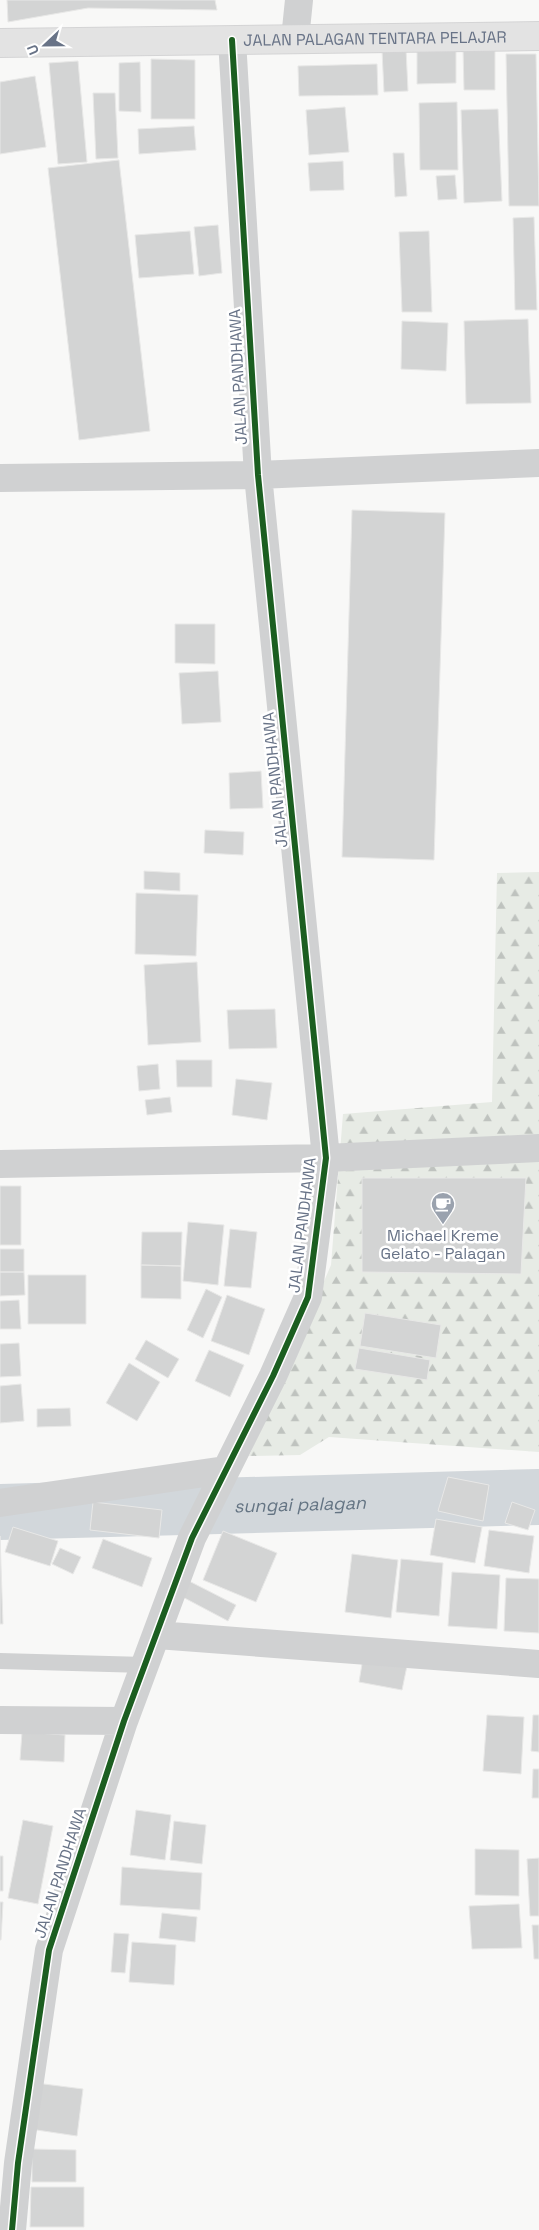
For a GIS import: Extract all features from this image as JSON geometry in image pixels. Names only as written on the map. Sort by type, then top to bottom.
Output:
[{"type":"main road","name":"JALAN PALAGAN TENTARA PELAJAR","points":[[0,43],[539,36]]},
{"type":"street","points":[[295,39],[299,0]]},
{"type":"street","name":"JALAN PANDHAWA","points":[[12,2230],[9,2163],[49,1950],[124,1721],[192,1538],[273,1376],[308,1297],[326,1158],[258,475],[232,40]]},
{"type":"street","points":[[0,478],[258,475],[539,463]]},
{"type":"street","points":[[0,1164],[326,1158],[539,1148]]},
{"type":"street","points":[[0,1503],[225,1470]]},
{"type":"street","points":[[157,1634],[539,1664]]},
{"type":"street","points":[[0,1720],[124,1721]]},
{"type":"lane","points":[[0,1661],[145,1665]]},
{"type":"green space","points":[[539,872],[539,1452],[329,1437],[300,1455],[249,1456],[331,1265],[343,1114],[492,1102],[497,873]]},
{"type":"building","points":[[7,0],[215,0],[217,10],[88,8],[8,22]]},
{"type":"building","points":[[456,45],[456,83],[417,84],[417,46]]},
{"type":"building","points":[[495,47],[495,90],[464,90],[463,48]]},
{"type":"building","points":[[406,49],[408,91],[384,92],[382,50]]},
{"type":"building","points":[[506,54],[536,54],[539,206],[509,206]]},
{"type":"building","points":[[151,59],[195,60],[195,119],[151,119]]},
{"type":"building","points":[[78,61],[87,162],[58,164],[49,63]]},
{"type":"building","points":[[140,62],[141,112],[119,111],[119,63]]},
{"type":"building","points":[[377,64],[378,95],[299,96],[298,66]]},
{"type":"building","points":[[35,76],[46,147],[0,154],[0,82]]},
{"type":"building","points":[[93,93],[115,93],[118,158],[96,159]]},
{"type":"building","points":[[457,102],[458,170],[420,170],[419,103]]},
{"type":"building","points":[[345,107],[349,152],[309,155],[306,110]]},
{"type":"building","points":[[498,109],[502,201],[464,203],[461,110]]},
{"type":"building","points":[[194,126],[196,150],[139,154],[138,129]]},
{"type":"building","points":[[393,153],[404,153],[407,196],[395,197]]},
{"type":"building","points":[[119,160],[150,431],[79,440],[48,168]]},
{"type":"building","points":[[343,161],[344,190],[310,191],[308,163]]},
{"type":"building","points":[[455,175],[457,199],[438,200],[436,176]]},
{"type":"building","points":[[534,217],[537,310],[515,310],[513,218]]},
{"type":"building","points":[[218,225],[222,273],[199,276],[194,227]]},
{"type":"building","points":[[190,231],[194,274],[139,278],[135,235]]},
{"type":"building","points":[[429,231],[432,312],[402,312],[399,232]]},
{"type":"building","points":[[528,319],[531,403],[466,404],[464,321]]},
{"type":"building","points":[[402,321],[448,323],[446,371],[401,369]]},
{"type":"building","points":[[352,510],[445,513],[434,860],[342,857]]},
{"type":"building","points":[[175,624],[215,624],[215,664],[175,663]]},
{"type":"building","points":[[218,671],[221,722],[182,724],[179,673]]},
{"type":"building","points":[[261,771],[263,808],[230,809],[229,773]]},
{"type":"building","points":[[205,830],[244,832],[243,855],[204,853]]},
{"type":"building","points":[[144,871],[180,873],[180,891],[144,889]]},
{"type":"building","points":[[136,893],[198,895],[196,956],[135,954]]},
{"type":"building","points":[[197,962],[201,1042],[148,1045],[144,965]]},
{"type":"building","points":[[275,1009],[277,1048],[229,1049],[227,1010]]},
{"type":"building","points":[[176,1060],[212,1060],[212,1087],[177,1087]]},
{"type":"building","points":[[158,1064],[160,1089],[139,1091],[137,1066]]},
{"type":"building","points":[[236,1079],[272,1083],[267,1120],[232,1115]]},
{"type":"building","points":[[170,1097],[172,1112],[147,1115],[145,1100]]},
{"type":"building","name":"Michael Kreme Gelato - Palagan","points":[[362,1178],[526,1178],[521,1274],[362,1272]]},
{"type":"building","points":[[0,1186],[21,1186],[21,1245],[0,1245]]},
{"type":"building","points":[[188,1222],[224,1225],[218,1285],[183,1281]]},
{"type":"building","points":[[230,1229],[257,1232],[251,1288],[224,1286]]},
{"type":"building","points":[[142,1232],[182,1232],[181,1266],[141,1265]]},
{"type":"building","points":[[0,1249],[24,1249],[24,1272],[0,1272]]},
{"type":"building","points":[[141,1265],[181,1266],[181,1299],[141,1298]]},
{"type":"building","points":[[0,1272],[24,1272],[25,1295],[0,1296]]},
{"type":"building","points":[[28,1275],[86,1275],[86,1324],[28,1324]]},
{"type":"building","points":[[206,1289],[222,1297],[203,1338],[187,1330]]},
{"type":"building","points":[[227,1295],[265,1309],[249,1355],[211,1341]]},
{"type":"building","points":[[19,1300],[21,1329],[0,1329],[0,1301]]},
{"type":"building","points":[[365,1313],[441,1325],[436,1358],[360,1346]]},
{"type":"building","points":[[146,1340],[179,1359],[168,1378],[135,1359]]},
{"type":"building","points":[[19,1343],[21,1376],[0,1377],[0,1344]]},
{"type":"building","points":[[359,1348],[430,1360],[427,1380],[355,1369]]},
{"type":"building","points":[[209,1350],[244,1365],[230,1397],[195,1381]]},
{"type":"building","points":[[129,1363],[160,1382],[137,1421],[106,1403]]},
{"type":"building","points":[[21,1384],[24,1421],[0,1423],[0,1386]]},
{"type":"building","points":[[70,1408],[71,1426],[37,1427],[37,1409]]},
{"type":"building","points":[[448,1477],[489,1485],[483,1521],[438,1511]]},
{"type":"building","points":[[93,1502],[162,1510],[159,1538],[90,1530]]},
{"type":"building","points":[[512,1502],[535,1510],[528,1530],[505,1523]]},
{"type":"building","points":[[436,1519],[482,1527],[475,1563],[430,1555]]},
{"type":"building","points":[[13,1527],[58,1541],[50,1566],[5,1552]]},
{"type":"building","points":[[489,1530],[534,1536],[529,1573],[484,1566]]},
{"type":"building","points":[[223,1531],[277,1553],[256,1602],[203,1580]]},
{"type":"building","points":[[0,1536],[3,1624],[0,1624]]},
{"type":"building","points":[[103,1539],[152,1558],[142,1587],[92,1568]]},
{"type":"building","points":[[60,1548],[81,1557],[73,1574],[52,1564]]},
{"type":"building","points":[[352,1554],[398,1560],[391,1618],[345,1612]]},
{"type":"building","points":[[401,1559],[443,1563],[439,1616],[396,1612]]},
{"type":"building","points":[[452,1572],[500,1575],[497,1629],[448,1626]]},
{"type":"building","points":[[506,1578],[539,1579],[539,1633],[504,1631]]},
{"type":"building","points":[[185,1579],[236,1605],[228,1621],[177,1594]]},
{"type":"building","points":[[364,1652],[408,1661],[402,1690],[359,1682]]},
{"type":"building","points":[[487,1715],[524,1717],[521,1774],[483,1771]]},
{"type":"building","points":[[533,1715],[539,1715],[539,1752],[531,1751]]},
{"type":"building","points":[[22,1732],[65,1735],[64,1762],[20,1760]]},
{"type":"building","points":[[533,1769],[539,1769],[539,1798],[532,1798]]},
{"type":"building","points":[[136,1810],[171,1815],[165,1860],[130,1855]]},
{"type":"building","points":[[23,1820],[53,1826],[38,1904],[8,1898]]},
{"type":"building","points":[[174,1821],[206,1825],[202,1864],[170,1860]]},
{"type":"building","points":[[475,1849],[519,1850],[519,1896],[475,1895]]},
{"type":"building","points":[[0,1856],[3,1856],[3,1891],[0,1891]]},
{"type":"building","points":[[539,1858],[539,1916],[530,1916],[527,1859]]},
{"type":"building","points":[[122,1867],[202,1873],[200,1910],[120,1905]]},
{"type":"building","points":[[0,1902],[3,1902],[1,1940],[0,1940]]},
{"type":"building","points":[[519,1904],[522,1948],[472,1949],[469,1906]]},
{"type":"building","points":[[162,1913],[197,1917],[195,1942],[159,1938]]},
{"type":"building","points":[[532,1925],[539,1925],[539,1959],[534,1959]]},
{"type":"building","points":[[114,1933],[129,1934],[125,1973],[111,1972]]},
{"type":"building","points":[[132,1942],[176,1945],[174,1985],[129,1982]]},
{"type":"building","points":[[36,2083],[83,2089],[77,2136],[30,2129]]},
{"type":"building","points":[[32,2149],[76,2150],[76,2182],[32,2182]]},
{"type":"building","points":[[31,2187],[84,2187],[84,2227],[30,2227]]},
{"type":"waterway","name":"sungai palagan","points":[[0,1512],[539,1497]]},
{"type":"cycle path","points":[[12,2230],[18,2163],[49,1950],[124,1721],[192,1538],[273,1376],[308,1297],[326,1158],[258,475],[232,40]]},
{"type":"place","name":"Michael Kreme Gelato - Palagan","points":[[443,1225]]}]
